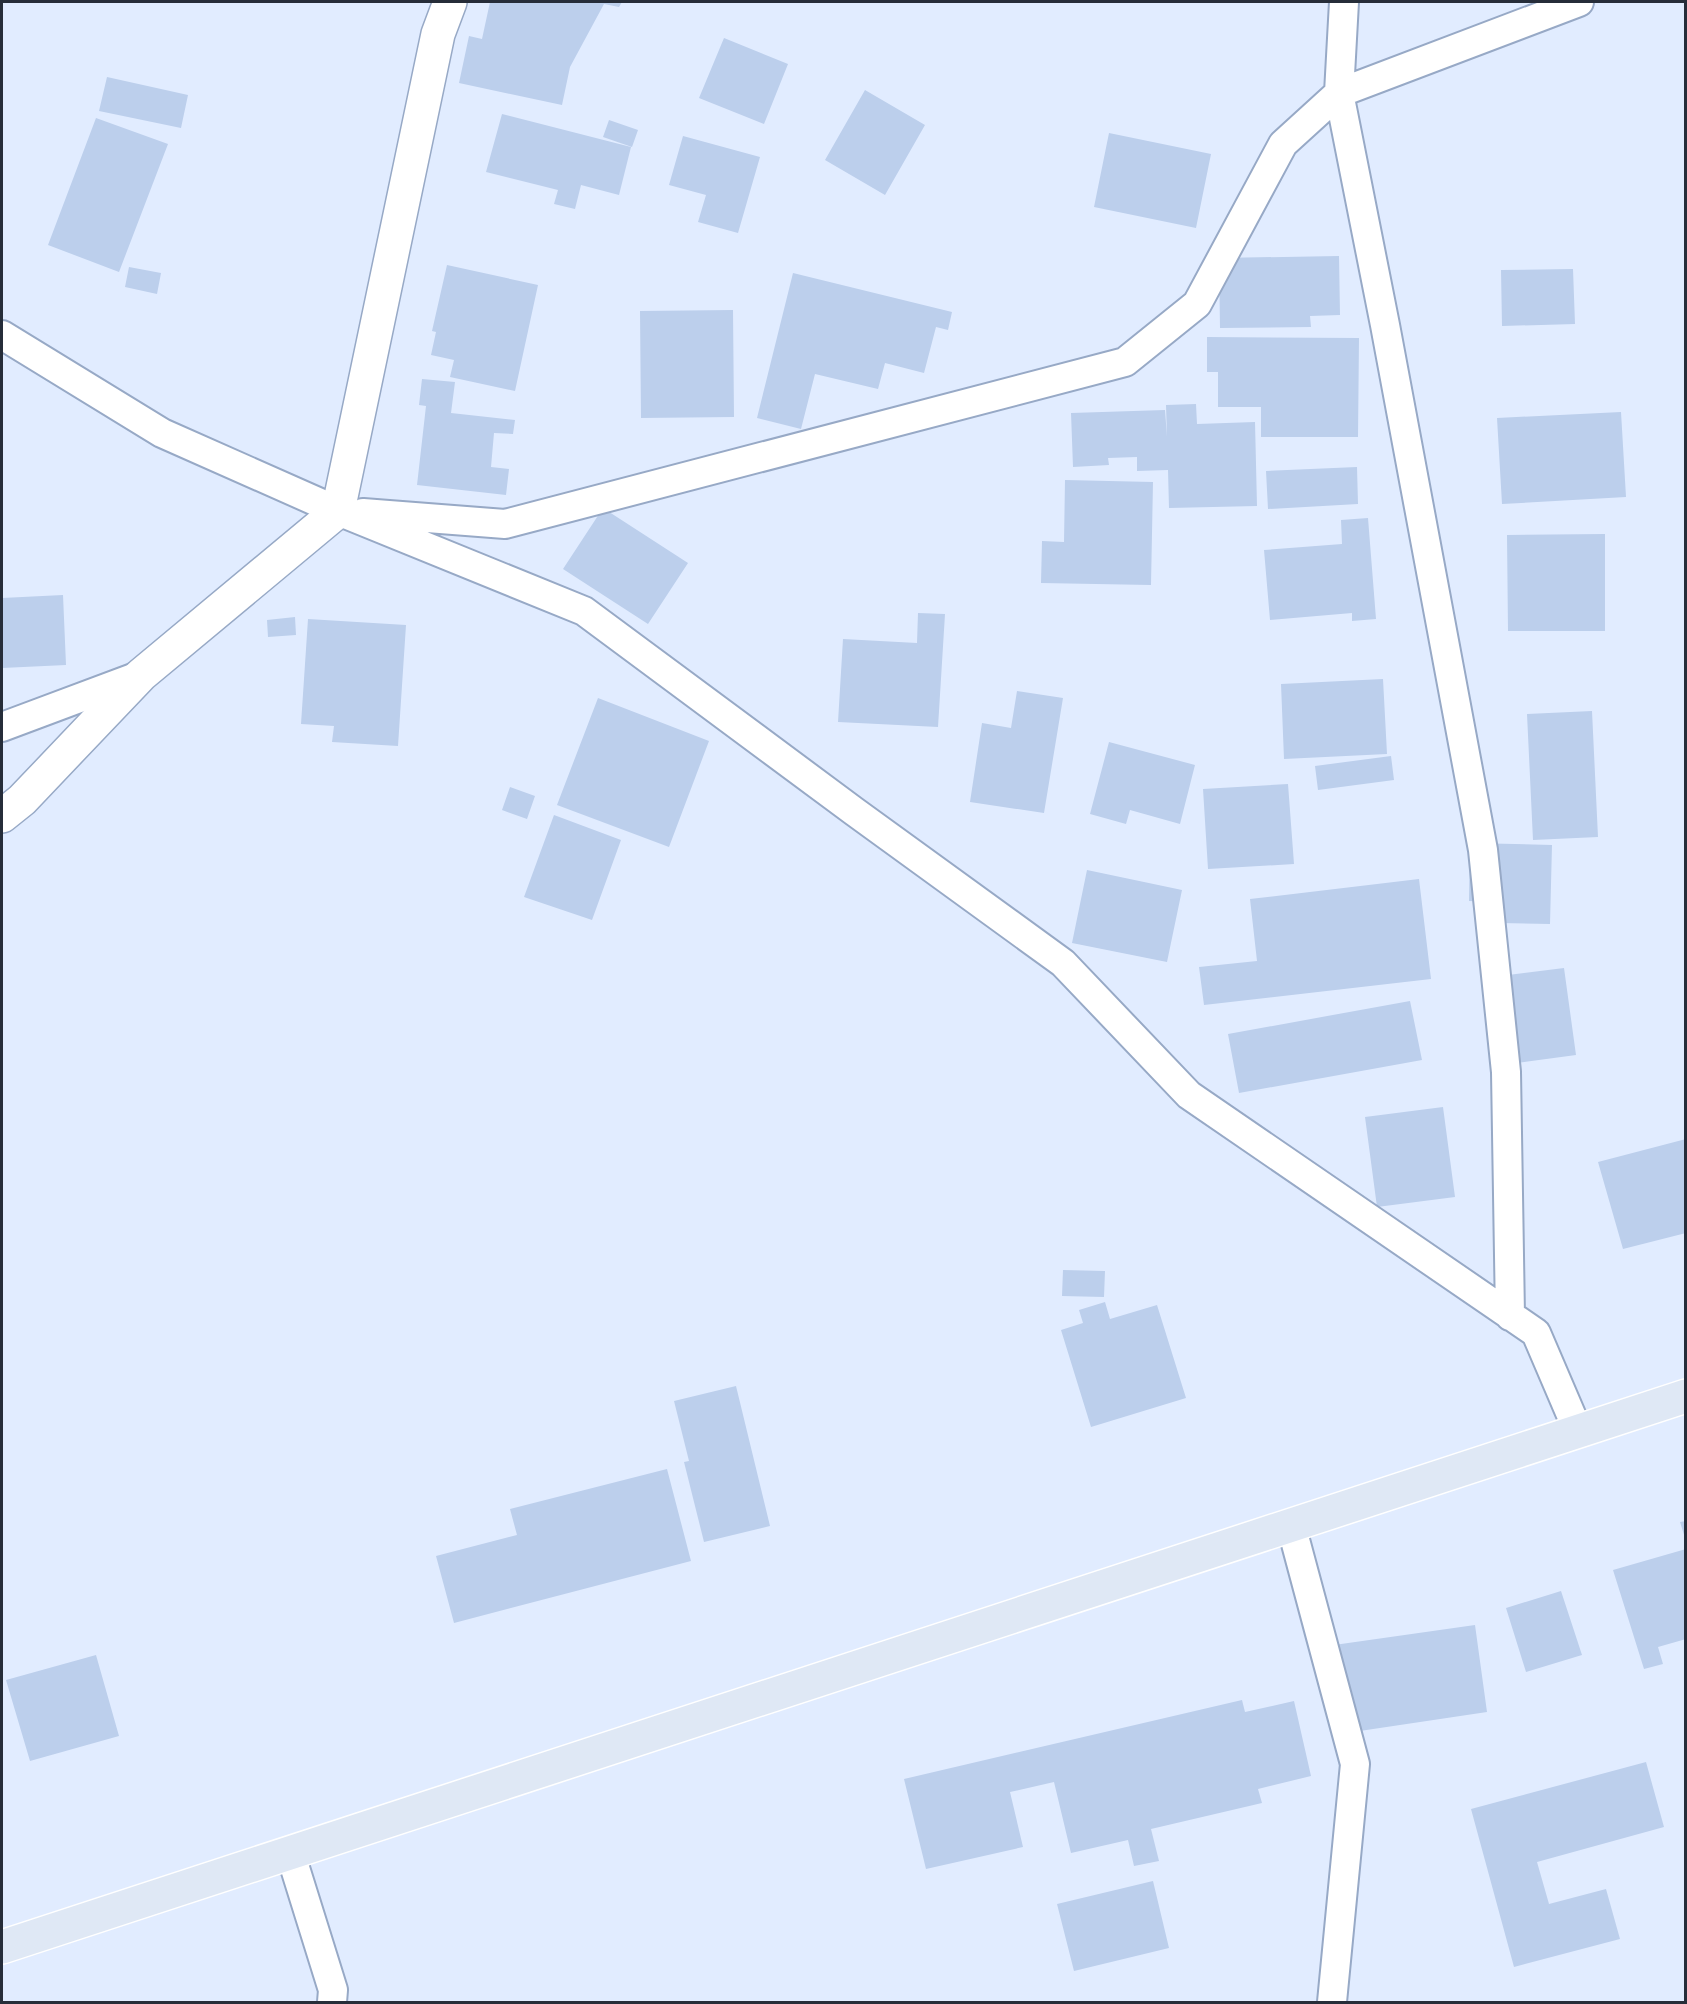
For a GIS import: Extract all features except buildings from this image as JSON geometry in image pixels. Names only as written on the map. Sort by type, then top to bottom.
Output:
[{"type":"main road","points":[[2,1947],[1686,1396]]},
{"type":"street","points":[[2,816],[22,800],[141,675],[338,511],[438,33],[450,2]]},
{"type":"street","points":[[1344,2],[1339,93],[1388,336],[1483,850],[1506,1072],[1510,1316]]},
{"type":"street","points":[[338,511],[505,524],[1125,362],[1197,304],[1283,144],[1339,93],[1580,2]]},
{"type":"street","points":[[2,335],[162,433],[338,511],[584,611],[1063,963],[1189,1095],[1536,1333],[1578,1431]]},
{"type":"street","points":[[2,727],[141,675]]},
{"type":"street","points":[[1291,1525],[1355,1764],[1332,2002]]},
{"type":"street","points":[[290,1851],[333,1990],[332,2002]]}]
